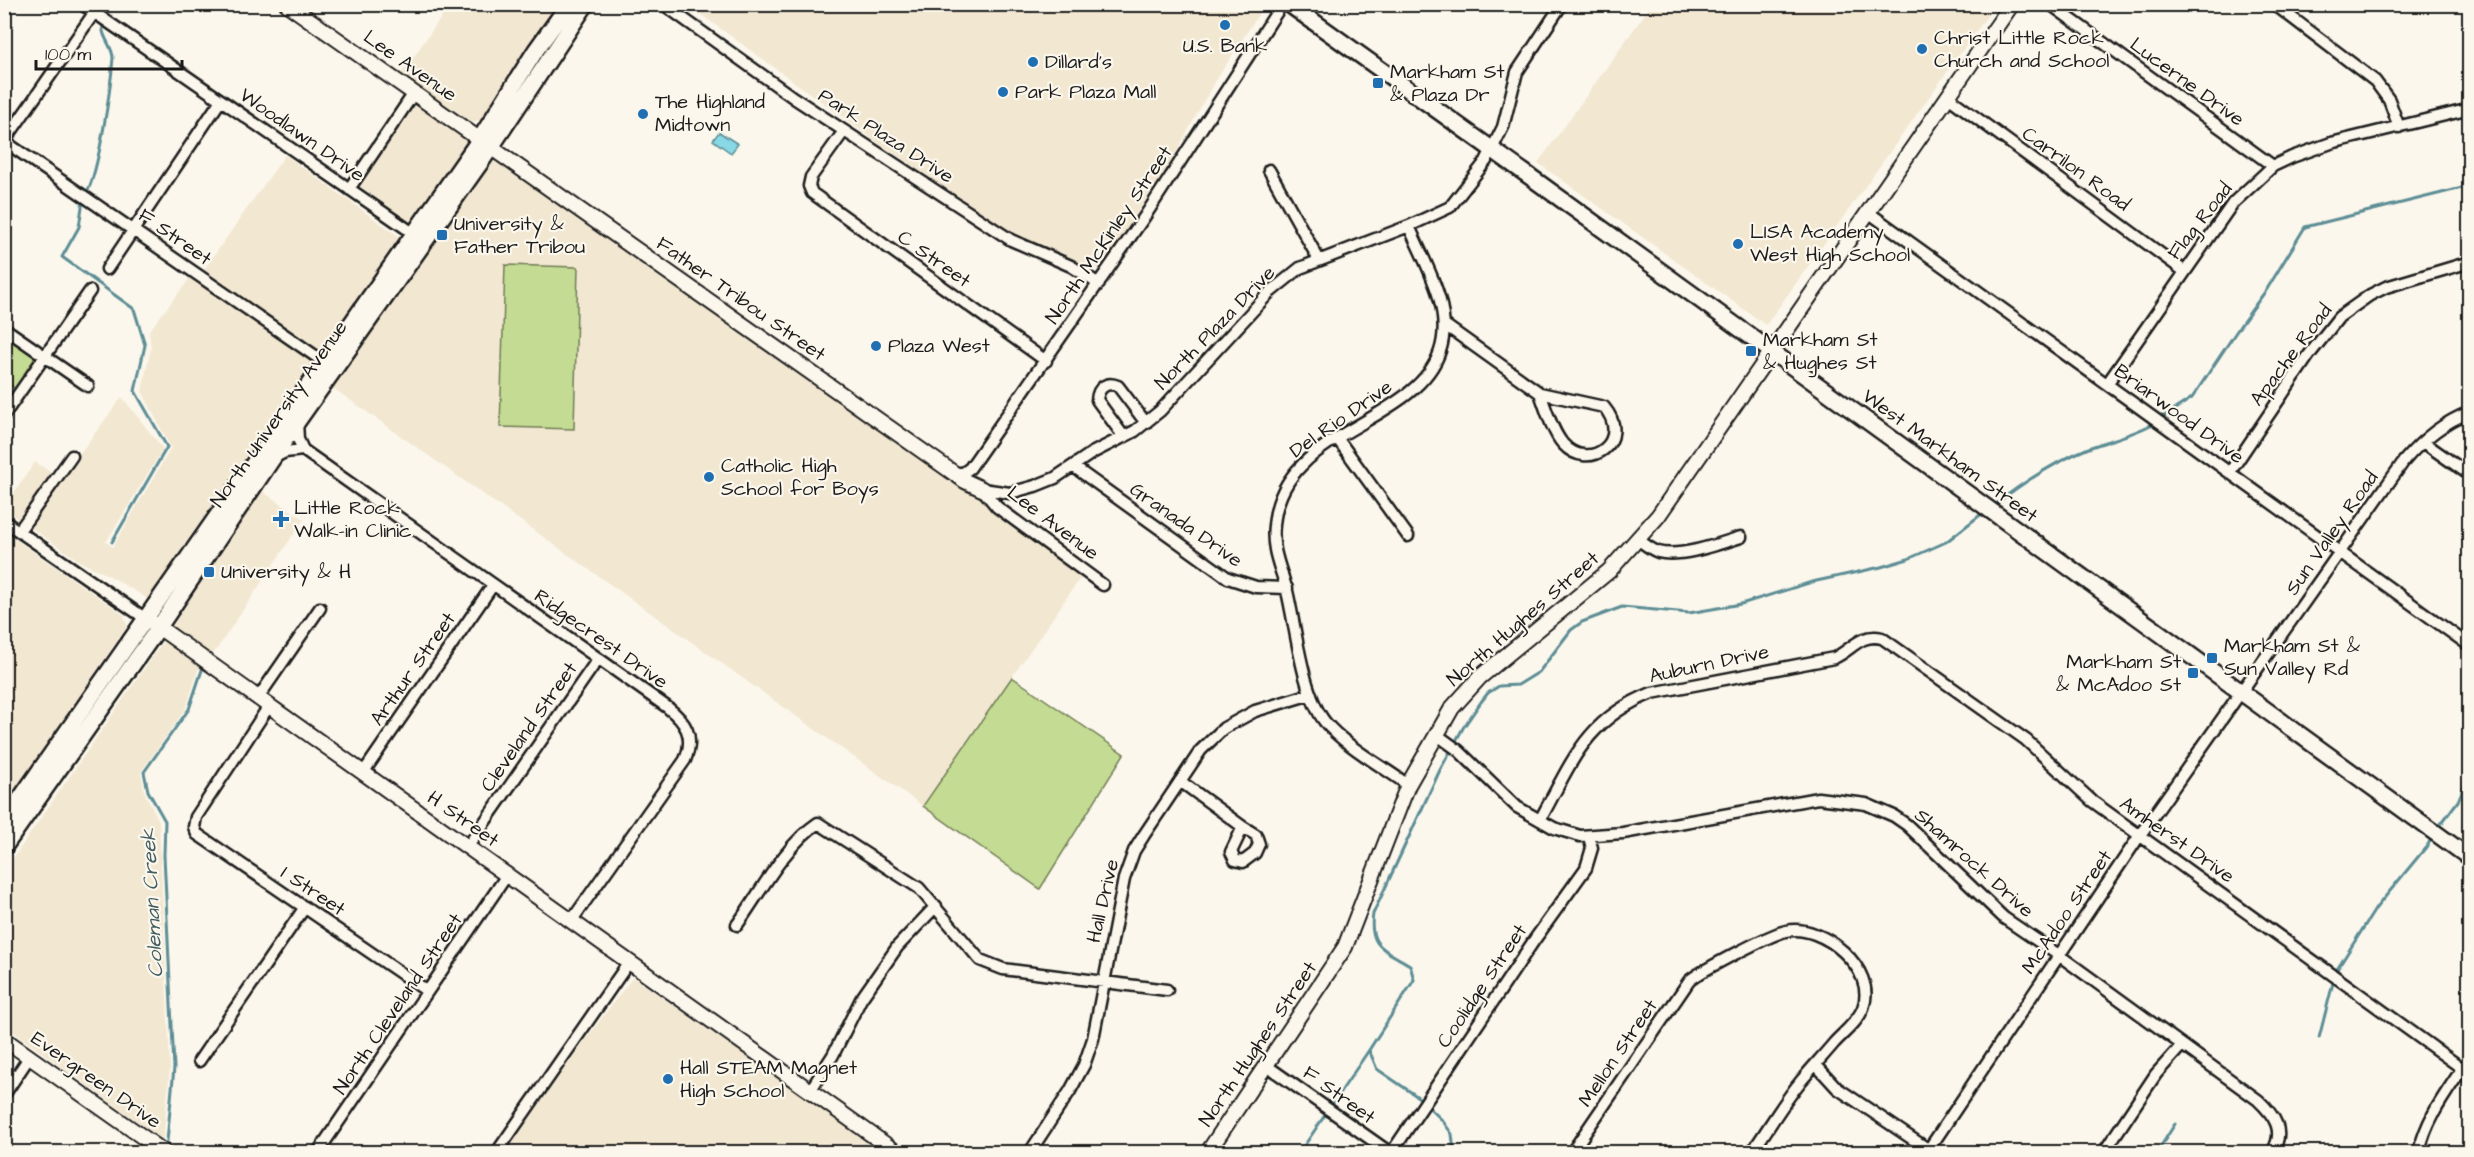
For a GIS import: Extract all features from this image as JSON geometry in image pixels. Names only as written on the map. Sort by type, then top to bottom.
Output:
[{"type":"main road","name":"North University Avenue","points":[[4,846],[324,362],[413,233],[486,143],[536,50],[569,4]]},
{"type":"main road","name":"North University Avenue","points":[[4,822],[273,458],[486,143],[586,4]]},
{"type":"main road","name":"West Markham Street","points":[[1289,4],[2469,858]]},
{"type":"street","name":"Woodlawn Drive","points":[[82,4],[413,233]]},
{"type":"street","name":"Lee Avenue","points":[[287,4],[486,143]]},
{"type":"street","name":"Park Plaza Drive","points":[[663,4],[844,131],[1011,240],[1071,266],[1099,284]]},
{"type":"street","name":"North McKinley Street","points":[[955,473],[963,473],[970,468],[1046,361],[1173,173],[1282,4]]},
{"type":"street","name":"North Hughes Street","points":[[1208,1152],[1346,947],[1408,785],[1452,708],[1468,689],[1609,571],[1658,516],[2012,4]]},
{"type":"street","name":"Lucerne Drive","points":[[2050,4],[2273,166]]},
{"type":"street","points":[[2274,4],[2288,9],[2376,81],[2389,100],[2399,127]]},
{"type":"street","name":"North Plaza Drive","points":[[982,489],[999,493],[1023,490],[1055,478],[1092,453],[1124,437],[1146,423],[1176,394],[1277,284],[1300,268],[1409,226],[1450,207],[1492,150],[1503,127],[1517,72],[1560,5]]},
{"type":"street","points":[[5,142],[97,14]]},
{"type":"street","points":[[349,189],[414,93]]},
{"type":"street","name":"Carrilon Road","points":[[1948,97],[2184,271]]},
{"type":"street","points":[[107,269],[221,100]]},
{"type":"street","name":"Flag Road","points":[[2107,384],[2233,203],[2273,166],[2331,143],[2469,109]]},
{"type":"street","name":"C Street","points":[[844,131],[809,182],[812,193],[1046,361]]},
{"type":"street","name":"F Street","points":[[5,142],[324,362]]},
{"type":"street","name":"Father Tribou Street","points":[[486,143],[955,473],[982,489]]},
{"type":"street","points":[[1269,170],[1319,260]]},
{"type":"street","name":"Briarwood Drive","points":[[1868,212],[2469,646]]},
{"type":"street","name":"Del Rio Drive","points":[[1408,785],[1333,730],[1319,712],[1311,694],[1287,588],[1274,555],[1273,540],[1278,505],[1294,473],[1337,438],[1419,385],[1428,375],[1440,351],[1445,325],[1438,295],[1409,226]]},
{"type":"street","name":"Apache Road","points":[[2230,472],[2309,355],[2339,317],[2370,295],[2386,287],[2469,262]]},
{"type":"street","points":[[4,415],[90,291]]},
{"type":"street","points":[[1445,325],[1540,393],[1604,407],[1611,415],[1614,428],[1609,445],[1592,455],[1570,450],[1559,438],[1540,393]]},
{"type":"street","points":[[4,328],[88,386]]},
{"type":"street","points":[[1124,437],[1097,400],[1099,390],[1108,384],[1118,386],[1146,423]]},
{"type":"street","name":"Sun Valley Road","points":[[2240,692],[2404,461],[2452,419],[2469,412]]},
{"type":"street","points":[[273,458],[285,452],[303,450],[298,439],[297,422]]},
{"type":"street","points":[[1337,438],[1408,536]]},
{"type":"street","points":[[2423,442],[2469,475]]},
{"type":"street","name":"Ridgecrest Drive","points":[[303,450],[677,714],[687,727],[690,744],[681,766],[572,920]]},
{"type":"street","points":[[19,531],[72,456]]},
{"type":"street","name":"Granada Drive","points":[[1074,467],[1228,578],[1256,587],[1287,588]]},
{"type":"street","name":"Lee Avenue","points":[[982,489],[997,507],[1103,585]]},
{"type":"street","name":"H Street","points":[[4,521],[468,846],[896,1152]]},
{"type":"street","points":[[1638,539],[1649,548],[1666,553],[1715,545],[1740,537]]},
{"type":"street","name":"Arthur Street","points":[[363,772],[493,585]]},
{"type":"street","points":[[263,702],[320,608]]},
{"type":"street","name":"Auburn Drive","points":[[1540,820],[1583,744],[1602,722],[1622,707],[1652,693],[1834,658],[1867,637]]},
{"type":"street","name":"Amherst Drive","points":[[1867,637],[1885,639],[2026,740],[2075,788],[2466,1071]]},
{"type":"street","name":"Cleveland Street","points":[[468,846],[598,659]]},
{"type":"street","name":"McAdoo Street","points":[[1928,1151],[2140,835],[2240,692]]},
{"type":"street","name":"Hall Drive","points":[[1030,1152],[1070,1091],[1084,1065],[1094,1039],[1128,865],[1144,835],[1201,750],[1232,722],[1255,711],[1311,694]]},
{"type":"street","name":"I Street","points":[[263,702],[199,814],[194,827],[201,838],[427,991]]},
{"type":"street","name":"Shamrock Drive","points":[[1436,734],[1454,746],[1517,807],[1563,831],[1589,837],[1623,833],[1802,800],[1834,798],[1866,804],[1894,816],[1907,825],[2004,918],[2060,956],[2270,1111],[2278,1125],[2279,1132],[2272,1152]]},
{"type":"street","points":[[1180,782],[1243,827]]},
{"type":"street","points":[[737,925],[789,851],[808,830],[818,823],[919,888],[976,956],[986,964],[1004,969],[1104,984],[1167,990]]},
{"type":"street","name":"Coolidge Street","points":[[1390,1152],[1586,868],[1592,848],[1589,837]]},
{"type":"street","name":"North Cleveland Street","points":[[318,1152],[507,875]]},
{"type":"street","points":[[810,1091],[833,1055],[861,999],[898,946],[936,906]]},
{"type":"street","points":[[199,1061],[305,907]]},
{"type":"street","name":"Mellon Street","points":[[1572,1152],[1681,991],[1695,976],[1787,930],[1815,934],[1836,948],[1852,961],[1860,971],[1865,984],[1865,999],[1859,1016],[1816,1065]]},
{"type":"street","points":[[497,1152],[629,962]]},
{"type":"street","name":"Evergreen Drive","points":[[4,1039],[154,1149]]},
{"type":"street","points":[[2104,1152],[2156,1074],[2182,1045]]},
{"type":"street","points":[[4,1095],[30,1056]]},
{"type":"street","points":[[1752,1152],[1800,1082],[1816,1065],[1837,1088],[1928,1151]]},
{"type":"street","name":"F Street","points":[[1267,1066],[1390,1152]]},
{"type":"street","points":[[2419,1152],[2434,1110],[2466,1071]]},
{"type":"shaded area","name":"LISA Academy West High School","points":[[1652,4],[1995,5],[1766,325],[1538,163]]},
{"type":"shaded area","points":[[450,5],[561,5],[481,120],[468,122],[400,76]]},
{"type":"shaded area","name":"Park Plaza Mall","points":[[688,5],[1260,5],[1258,15],[1211,88],[1173,158],[1100,269],[1049,251],[1005,228],[877,142]]},
{"type":"shaded area","points":[[412,101],[467,138],[467,146],[414,220],[405,220],[356,183]]},
{"type":"shaded area","name":"Catholic High School for Boys","points":[[491,147],[815,375],[1085,571],[923,806],[326,383]]},
{"type":"shaded area","points":[[285,155],[401,238],[325,353],[203,271]]},
{"type":"shaded area","points":[[191,277],[310,360],[313,373],[218,496],[148,599],[81,562],[5,510],[5,506],[35,462],[61,479],[122,397],[163,449],[106,542],[113,547],[171,448],[142,391],[151,348],[149,331]]},
{"type":"shaded area","points":[[260,490],[304,519],[214,653],[198,670],[186,708],[141,772],[144,791],[159,821],[170,1068],[163,1140],[5,1026],[5,870],[162,643]]},
{"type":"shaded area","points":[[5,532],[124,615],[127,626],[5,805]]},
{"type":"shaded area","name":"Hall STEAM Magnet High School","points":[[633,977],[882,1152],[506,1152],[582,1044]]},
{"type":"green space","points":[[505,265],[578,267],[574,429],[500,427]]},
{"type":"green space","points":[[5,333],[40,358],[17,390],[5,381]]},
{"type":"green space","points":[[1012,677],[1124,754],[1040,889],[923,806]]},
{"type":"water","points":[[719,132],[738,144],[731,153],[713,140]]},
{"type":"waterway","name":"Coleman Creek","points":[[105,17],[109,4]]},
{"type":"waterway","name":"Coleman Creek","points":[[86,194],[100,149],[112,71],[113,58],[103,32],[103,23]]},
{"type":"waterway","points":[[2161,418],[2192,398],[2267,289],[2305,227],[2470,186]]},
{"type":"waterway","name":"Coleman Creek","points":[[83,200],[79,227],[62,257],[134,309],[145,345],[135,391],[167,447],[112,542]]},
{"type":"waterway","points":[[1992,507],[2027,481],[2065,459],[2156,422]]},
{"type":"waterway","points":[[1454,1152],[1452,1134],[1442,1120],[1418,1097],[1377,1069],[1369,1050],[1414,980],[1410,965],[1386,951],[1376,941],[1372,925],[1373,914],[1440,770],[1463,728],[1488,693],[1499,686],[1518,685],[1539,672],[1571,630],[1582,622],[1622,607],[1689,613],[1741,604],[1812,582],[1908,559],[1946,542],[1984,512]]},
{"type":"waterway","name":"Coleman Creek","points":[[165,1146],[174,1068],[164,855],[165,821],[148,791],[144,772],[189,709],[202,670]]},
{"type":"waterway","points":[[2438,828],[2458,801],[2470,772]]},
{"type":"waterway","points":[[2319,1038],[2336,971],[2376,908],[2433,836]]},
{"type":"waterway","points":[[1300,1152],[1369,1050]]},
{"type":"waterway","points":[[2157,1152],[2175,1124]]},
{"type":"place","name":"U.S. Bank","points":[[1225,25]]},
{"type":"place","name":"Christ Little Rock Church and School","points":[[1922,49]]},
{"type":"place","name":"Dillard's","points":[[1033,62]]},
{"type":"place","name":"Markham St & Plaza Dr","points":[[1378,83]]},
{"type":"place","name":"Park Plaza Mall","points":[[1003,92]]},
{"type":"place","name":"The Highland Midtown","points":[[643,114]]},
{"type":"place","name":"University & Father Tribou","points":[[442,235]]},
{"type":"place","name":"LISA Academy West High School","points":[[1738,244]]},
{"type":"place","name":"Plaza West","points":[[876,346]]},
{"type":"place","name":"Markham St & Hughes St","points":[[1751,351]]},
{"type":"place","name":"Catholic High School for Boys","points":[[709,477]]},
{"type":"place","name":"Little Rock Walk-in Clinic","points":[[281,519]]},
{"type":"place","name":"University & H","points":[[209,572]]},
{"type":"place","name":"Markham St & Sun Valley Rd","points":[[2212,658]]},
{"type":"place","name":"Markham St & McAdoo St","points":[[2193,673]]},
{"type":"place","name":"Hall STEAM Magnet High School","points":[[668,1079]]}]
